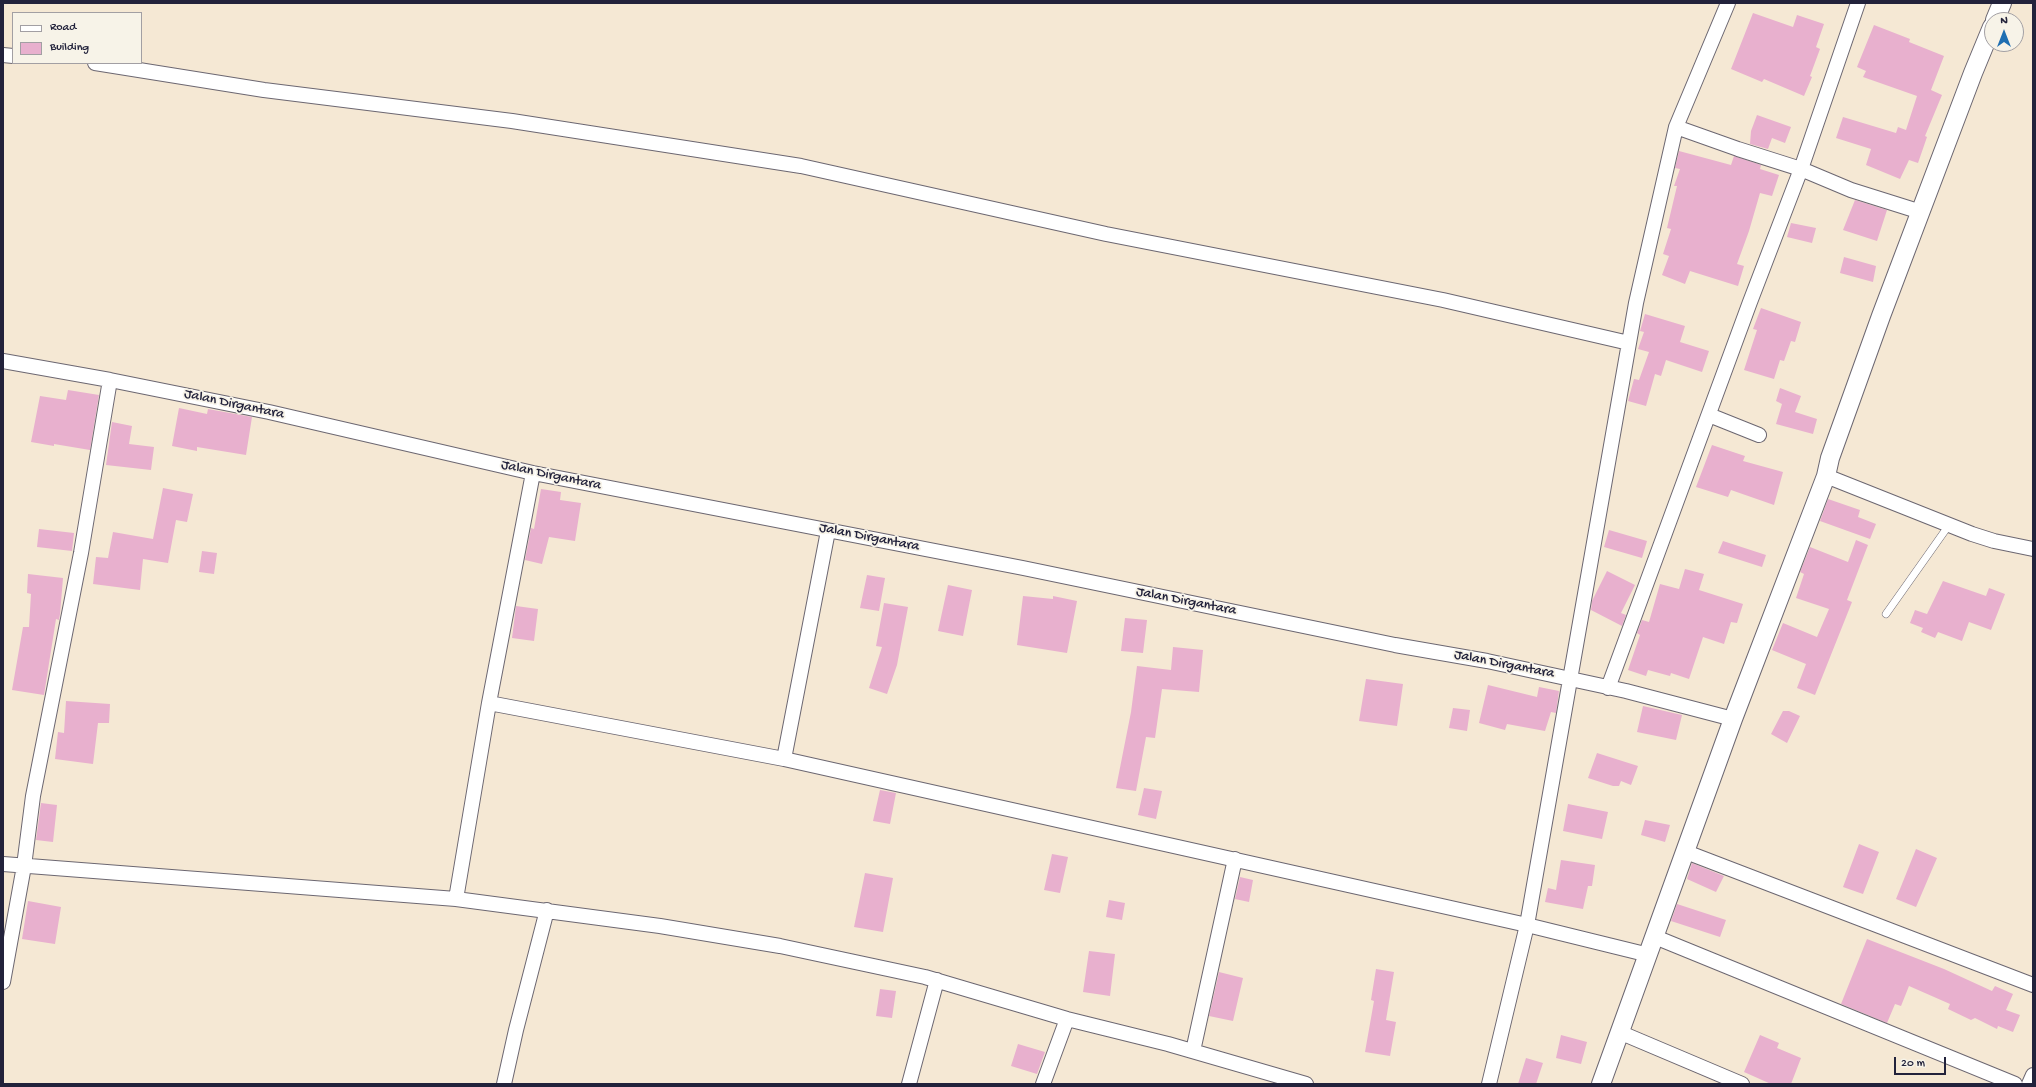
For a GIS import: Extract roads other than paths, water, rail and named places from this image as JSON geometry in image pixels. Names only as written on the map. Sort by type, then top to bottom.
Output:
[{"type":"street","points":[[1489,1084],[1527,925],[1636,303],[1676,127],[1728,3]]},
{"type":"street","points":[[1608,688],[1750,302],[1801,169],[1858,3]]},
{"type":"street","points":[[1601,1084],[1733,719],[1826,476],[1830,458],[1878,324],[1984,46]]},
{"type":"street","points":[[101,64],[264,90],[512,121],[801,166],[1106,234],[1443,300],[1629,343]]},
{"type":"street","points":[[1676,127],[1801,169],[1851,190],[1921,212]]},
{"type":"street","name":"Jalan Dirgantara","points":[[3,361],[110,380],[269,412],[533,473],[1570,679],[1733,719]]},
{"type":"street","points":[[3,982],[24,866],[33,796],[81,553],[110,380]]},
{"type":"street","points":[[1709,415],[1759,435]]},
{"type":"street","points":[[456,899],[489,703],[533,473]]},
{"type":"street","points":[[1826,476],[1994,541],[2033,549]]},
{"type":"street","points":[[784,759],[828,531]]},
{"type":"street","points":[[489,703],[784,759],[1527,925],[1648,955]]},
{"type":"street","points":[[1686,852],[2033,985]]},
{"type":"street","points":[[1193,1051],[1235,859]]},
{"type":"street","points":[[3,864],[456,899],[660,926],[780,946],[937,980],[1067,1019],[1193,1051],[1306,1084]]},
{"type":"street","points":[[504,1084],[516,1030],[547,910]]},
{"type":"street","points":[[1655,937],[2015,1084]]},
{"type":"street","points":[[908,1084],[937,980]]},
{"type":"street","points":[[1042,1084],[1067,1019]]},
{"type":"street","points":[[1619,1032],[1739,1084]]},
{"type":"street","points":[[2029,1084],[2033,1075]]},
{"type":"lane","points":[[1886,614],[1949,524]]}]
